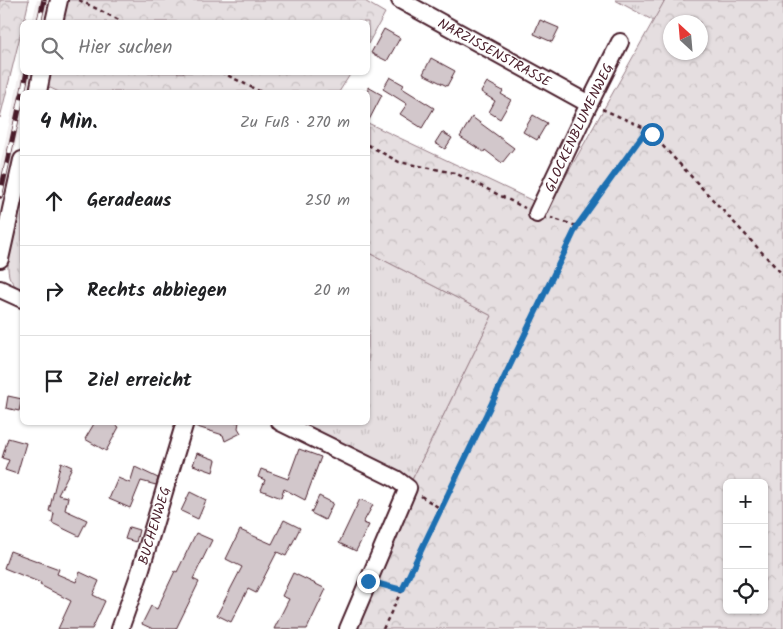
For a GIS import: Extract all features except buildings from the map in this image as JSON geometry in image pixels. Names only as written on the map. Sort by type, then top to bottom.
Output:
[{"type":"street","points":[[54,20],[59,0]]},
{"type":"street","name":"NARZISSENSTRASSE","points":[[400,0],[589,104]]},
{"type":"street","name":"GLOCKENBLUMENWEG","points":[[537,214],[620,42]]},
{"type":"street","points":[[38,90],[41,75]]},
{"type":"street","points":[[0,259],[20,169]]},
{"type":"street","points":[[0,289],[20,298]]},
{"type":"street","name":"BUCHENWEG","points":[[120,629],[139,575],[184,425]]},
{"type":"street","points":[[286,425],[396,479],[408,488],[348,629]]},
{"type":"path","points":[[79,0],[119,20]]},
{"type":"path","points":[[227,75],[257,90]]},
{"type":"path","points":[[589,104],[647,129],[783,275]]},
{"type":"path","points":[[383,629],[577,226],[647,129]]},
{"type":"path","points":[[370,147],[398,162],[455,173],[537,214],[577,226]]},
{"type":"path","points":[[408,488],[441,509]]},
{"type":"path","points":[[368,581],[402,590]]},
{"type":"shaded area","points":[[37,0],[49,0],[44,20],[32,20]]},
{"type":"shaded area","points":[[20,73],[20,75],[32,75],[29,90],[20,90],[20,128],[0,215],[0,166]]},
{"type":"green space","points":[[0,0],[29,0],[24,20],[20,20],[20,36],[0,118]]},
{"type":"green space","points":[[64,0],[363,0],[385,13],[370,40],[370,20],[59,20]]},
{"type":"green space","points":[[615,0],[665,0],[654,21]]},
{"type":"green space","points":[[665,0],[783,0],[783,629],[348,629],[411,482],[492,316],[370,253],[370,124],[548,208]]},
{"type":"green space","points":[[48,75],[350,75],[340,90],[55,90],[46,86]]},
{"type":"green space","points":[[20,198],[20,290],[9,276],[8,257]]},
{"type":"green space","points":[[370,253],[492,316],[411,482],[294,425],[370,425]]},
{"type":"railway","points":[[39,20],[44,0]]},
{"type":"railway","points":[[23,90],[26,75]]},
{"type":"railway","points":[[0,196],[20,104]]},
{"type":"route","points":[[368,581],[402,590],[577,226],[647,129],[652,134]]}]
